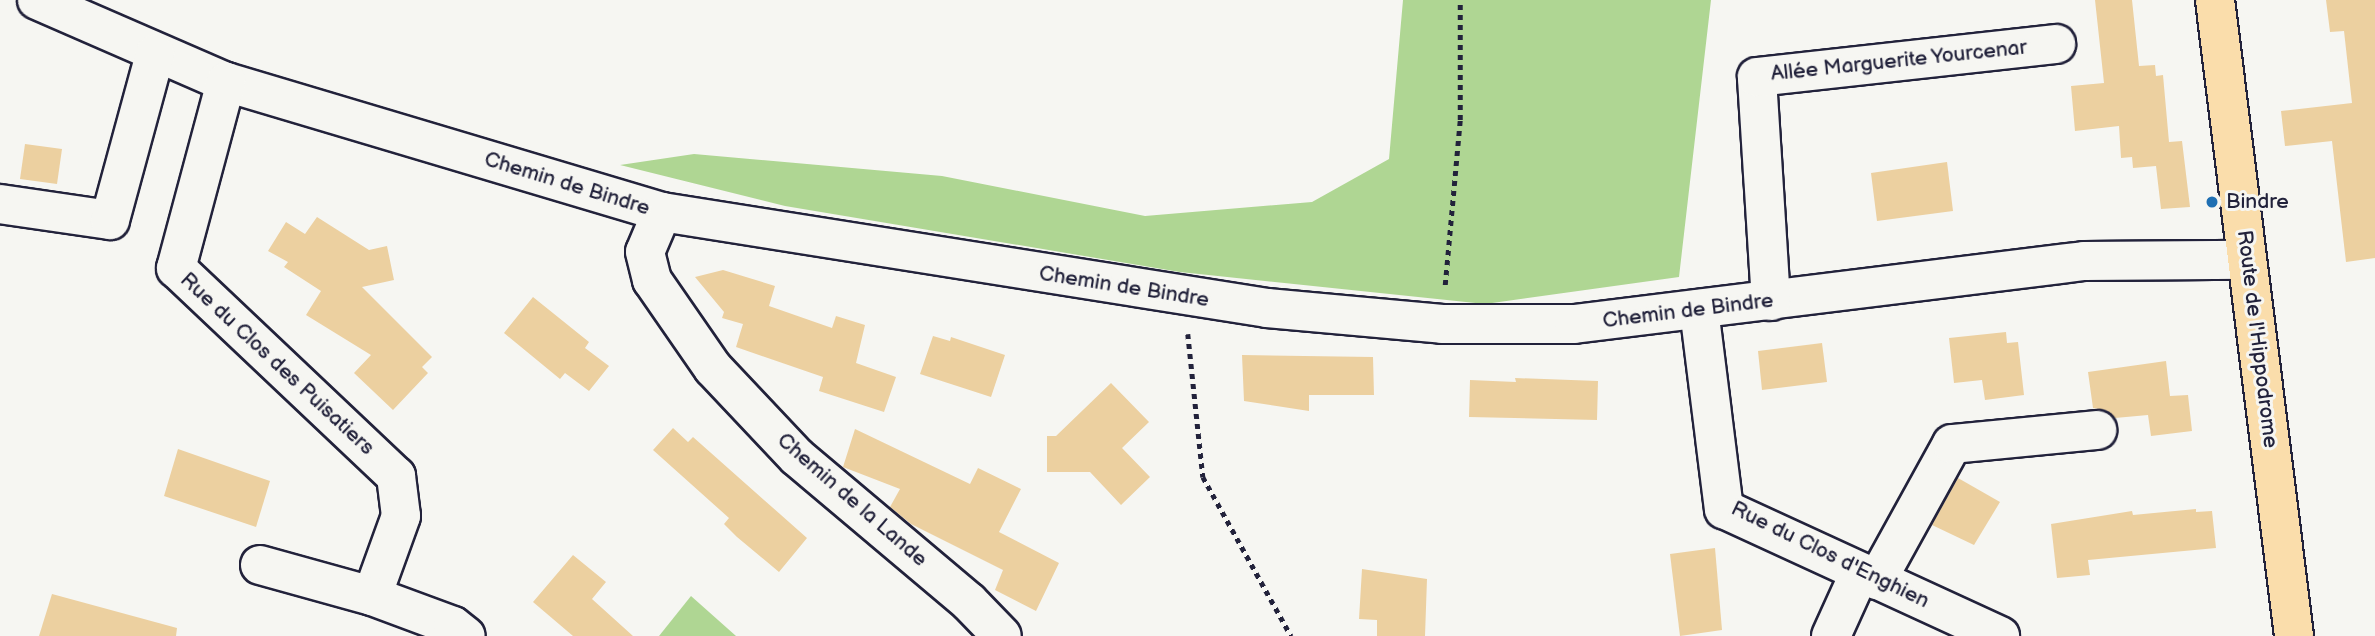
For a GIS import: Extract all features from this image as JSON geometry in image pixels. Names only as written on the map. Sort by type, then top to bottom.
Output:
[{"type":"main road","name":"Route de l'Hippodrome","points":[[2215,0],[2294,636]]},
{"type":"street","name":"Chemin de Bindre","points":[[37,0],[155,54],[226,82],[662,212],[1194,299],[1442,324],[1574,324],[2084,261],[2247,260]]},
{"type":"street","name":"Allée Marguerite Yourcenar","points":[[1771,301],[1757,77],[2056,44]]},
{"type":"street","points":[[0,204],[110,220],[155,54]]},
{"type":"street","name":"Rue du Clos des Puisatiers","points":[[226,82],[176,268],[396,476],[401,516],[372,596]]},
{"type":"street","name":"Chemin de la Lande","points":[[662,212],[645,252],[652,280],[713,368],[797,457],[1002,636]]},
{"type":"street","name":"Rue du Clos d'Enghien","points":[[1699,309],[1724,509],[2000,636]]},
{"type":"street","points":[[1831,636],[1952,444],[2097,430]]},
{"type":"street","points":[[260,565],[372,596],[453,626],[466,636]]},
{"type":"path","points":[[1442,324],[1460,120],[1460,0]]},
{"type":"path","points":[[1194,299],[1187,342],[1203,477],[1291,636]]},
{"type":"green space","points":[[1403,0],[1711,0],[1679,277],[1485,304],[1180,272],[785,206],[620,165],[694,154],[942,176],[1145,216],[1312,202],[1389,159]]},
{"type":"green space","points":[[691,596],[736,636],[659,636]]},
{"type":"building","points":[[2095,0],[2132,0],[2139,66],[2155,65],[2156,76],[2163,75],[2169,142],[2182,141],[2190,207],[2161,209],[2156,166],[2133,168],[2132,157],[2121,158],[2119,126],[2075,131],[2071,86],[2104,83]]},
{"type":"building","points":[[2326,0],[2375,0],[2375,258],[2346,262],[2332,141],[2285,146],[2281,111],[2352,103],[2344,31],[2330,32]]},
{"type":"building","points":[[25,144],[62,149],[57,184],[20,179]]},
{"type":"building","points":[[1947,162],[1953,211],[1877,221],[1871,173]]},
{"type":"building","points":[[317,217],[369,250],[387,246],[394,280],[362,287],[432,357],[422,367],[428,373],[393,410],[354,373],[371,355],[306,315],[321,291],[284,267],[288,262],[268,251],[286,222],[305,234]]},
{"type":"building","points":[[723,270],[775,286],[769,306],[832,328],[836,316],[865,325],[856,363],[896,377],[884,412],[819,391],[823,377],[736,347],[743,324],[722,318],[724,312],[695,277]]},
{"type":"building","points":[[533,297],[589,342],[585,348],[609,366],[589,391],[565,373],[560,379],[504,333]]},
{"type":"building","points":[[2006,332],[2007,343],[2018,342],[2024,395],[1985,400],[1982,380],[1954,383],[1949,338]]},
{"type":"building","points":[[933,336],[950,341],[951,337],[1005,355],[991,397],[920,374]]},
{"type":"building","points":[[1822,343],[1827,382],[1762,390],[1758,351]]},
{"type":"building","points":[[1242,355],[1373,357],[1374,395],[1309,395],[1309,411],[1244,401]]},
{"type":"building","points":[[2166,361],[2170,396],[2188,395],[2192,431],[2151,436],[2148,415],[2115,418],[2105,410],[2093,408],[2088,372]]},
{"type":"building","points":[[1515,378],[1598,381],[1597,420],[1469,417],[1470,380],[1516,382]]},
{"type":"building","points":[[1111,383],[1149,422],[1122,448],[1150,477],[1121,505],[1090,472],[1047,472],[1047,436],[1056,436]]},
{"type":"building","points":[[673,428],[688,442],[693,437],[807,538],[779,572],[737,537],[724,524],[729,518],[653,450]]},
{"type":"building","points":[[855,429],[970,484],[978,468],[1021,489],[999,532],[1059,563],[1036,611],[995,590],[1003,570],[911,524],[890,507],[900,489],[843,467]]},
{"type":"building","points":[[178,449],[270,481],[256,527],[164,496]]},
{"type":"building","points":[[1958,478],[2000,502],[1974,545],[1932,525]]},
{"type":"building","points":[[2196,509],[2196,512],[2212,511],[2216,548],[2088,560],[2090,575],[2057,578],[2051,524],[2132,511],[2133,515]]},
{"type":"building","points":[[1715,548],[1722,630],[1680,636],[1670,554]]},
{"type":"building","points":[[573,555],[606,582],[592,599],[633,636],[573,636],[533,602]]},
{"type":"building","points":[[1362,569],[1427,579],[1425,636],[1377,636],[1377,620],[1359,619]]},
{"type":"building","points":[[52,594],[177,628],[176,636],[39,636]]},
{"type":"place","name":"Bindre","points":[[2212,202]]}]
